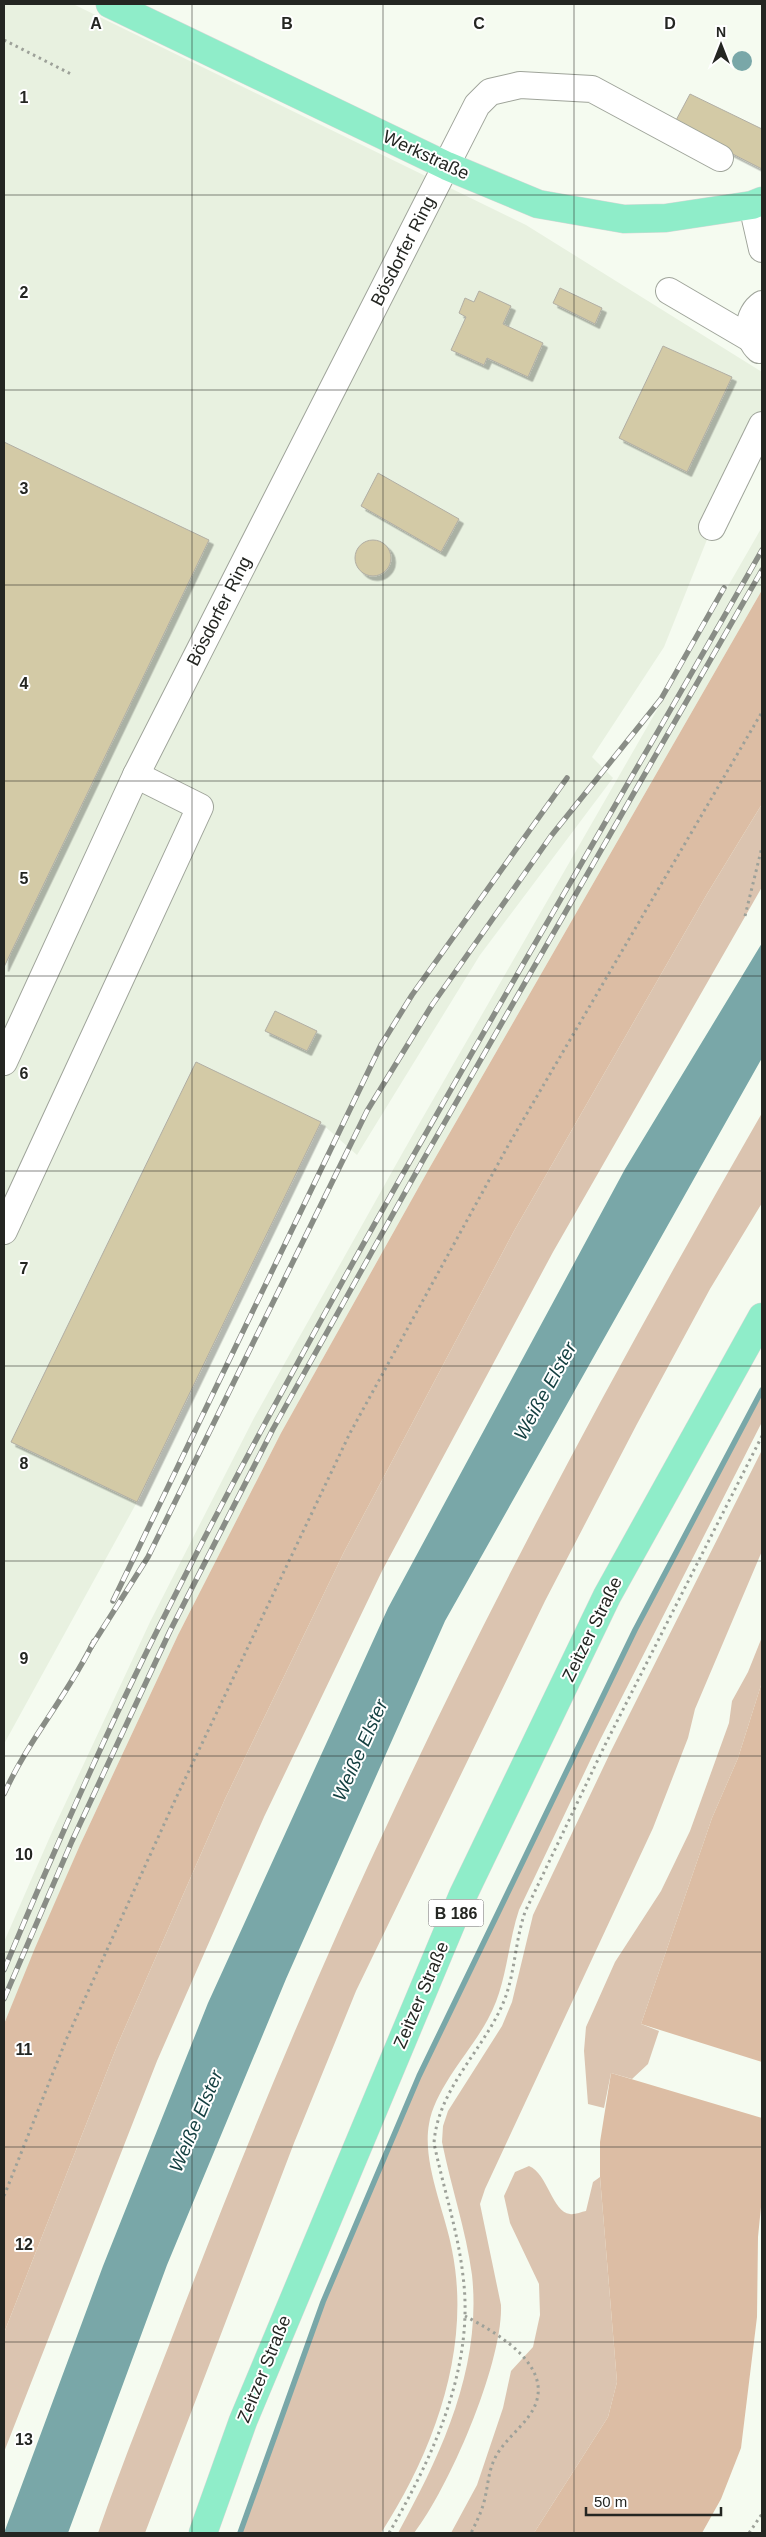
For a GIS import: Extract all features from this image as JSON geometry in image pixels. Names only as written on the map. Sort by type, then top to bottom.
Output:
[{"type":"main road","name":"Werkstraße","points":[[110,4],[447,166],[538,204],[624,219],[666,218],[757,203]]},
{"type":"main road","name":"Zeitzer Straße","points":[[203,2533],[242,2421],[463,1895],[607,1596],[762,1317]]},
{"type":"street","name":"Bösdorfer Ring","points":[[4,1062],[136,775],[477,105],[490,92],[520,85],[592,89],[720,158]]},
{"type":"street","points":[[757,203],[762,249]]},
{"type":"street","points":[[669,291],[757,346]]},
{"type":"street","points":[[757,346],[748,325],[756,308],[762,304]]},
{"type":"street","points":[[712,527],[762,425]]},
{"type":"street","points":[[4,1231],[200,807],[136,775]]},
{"type":"path","points":[[4,40],[71,74]]},
{"type":"path","points":[[4,2196],[66,2040],[143,1870],[350,1433],[509,1144],[762,712]]},
{"type":"path","points":[[745,916],[762,846]]},
{"type":"path","points":[[389,2533],[419,2478],[441,2426],[462,2349],[465,2316],[464,2277],[434,2143],[435,2124],[441,2108],[494,2022],[505,2000],[519,1931],[529,1905],[605,1745],[762,1436]]},
{"type":"path","points":[[465,2316],[494,2332],[529,2363],[537,2378],[538,2394],[530,2415],[496,2457],[487,2482],[484,2501],[471,2533]]},
{"type":"path","points":[[749,2533],[762,2514]]},
{"type":"shaded area","points":[[4,4],[73,4],[526,225],[762,372],[762,425],[712,527],[664,647],[592,757],[613,778],[480,955],[357,1155],[321,1123],[137,1502],[4,1744]]},
{"type":"shaded area","points":[[762,527],[762,590],[430,1167],[281,1433],[178,1635],[80,1845],[4,2024],[4,1942],[52,1832],[150,1622],[254,1418],[403,1152]]},
{"type":"shaded area","points":[[762,590],[762,804],[707,894],[514,1231],[344,1552],[225,1799],[117,2046],[4,2333],[4,2024],[35,1948],[80,1845],[178,1635],[281,1433],[430,1167]]},
{"type":"shaded area","points":[[762,804],[762,887],[553,1252],[382,1571],[264,1817],[157,2061],[4,2452],[4,2333],[117,2046],[225,1799],[344,1552],[514,1231],[707,894]]},
{"type":"shaded area","points":[[762,1113],[762,1203],[710,1289],[545,1601],[356,1991],[294,2143],[145,2533],[98,2533],[117,2479],[255,2126],[336,1936],[394,1810],[480,1633],[570,1458]]},
{"type":"shaded area","points":[[762,1390],[762,1422],[599,1742],[519,1910],[503,1979],[488,2019],[446,2083],[433,2110],[429,2124],[429,2155],[431,2171],[452,2250],[457,2287],[457,2324],[444,2398],[417,2468],[381,2533],[240,2533],[323,2302],[419,2076],[635,1630]]},
{"type":"shaded area","points":[[762,1450],[762,1551],[695,1709],[688,1738],[653,1828],[485,2189],[480,2204],[501,2305],[499,2330],[484,2391],[443,2487],[428,2513],[414,2533],[398,2533],[443,2442],[455,2410],[471,2344],[473,2310],[472,2275],[442,2142],[443,2126],[448,2111],[502,2026],[512,2002],[533,1915],[612,1749]]},
{"type":"shaded area","points":[[762,1637],[762,1682],[738,1758],[712,1818],[641,2024],[659,2031],[648,2064],[632,2079],[611,2073],[604,2108],[588,2104],[584,2051],[586,2027],[615,1962],[661,1891],[690,1831],[729,1723],[732,1701],[748,1672]]},
{"type":"shaded area","points":[[762,1682],[762,2062],[641,2024],[712,1818],[738,1758]]},
{"type":"shaded area","points":[[611,2073],[762,2118],[762,2197],[758,2237],[757,2317],[741,2448],[721,2499],[702,2533],[534,2533],[608,2417],[617,2382],[600,2177],[600,2142]]},
{"type":"shaded area","points":[[529,2166],[541,2177],[559,2207],[564,2212],[570,2214],[586,2211],[593,2182],[600,2177],[617,2382],[608,2417],[534,2533],[451,2533],[477,2485],[503,2408],[511,2371],[533,2347],[540,2315],[539,2284],[510,2223],[504,2196],[515,2172]]},
{"type":"water","points":[[742,51],[749,54],[752,61],[749,68],[742,71],[735,68],[732,61],[735,54]]},
{"type":"water","name":"Weiße Elster","points":[[762,943],[762,1058],[445,1621],[286,1979],[167,2265],[68,2533],[4,2533],[103,2266],[208,2003],[388,1608],[625,1169]]},
{"type":"building","points":[[690,94],[762,129],[762,169],[674,124]]},
{"type":"building","points":[[560,288],[602,308],[595,324],[553,303]]},
{"type":"building","points":[[479,291],[511,306],[503,324],[543,343],[528,377],[487,358],[484,365],[451,350],[466,317],[459,313],[465,298],[474,302]]},
{"type":"building","points":[[663,346],[732,377],[687,472],[619,438]]},
{"type":"building","points":[[4,442],[209,540],[4,967]]},
{"type":"building","points":[[378,473],[459,519],[441,552],[361,506]]},
{"type":"building","points":[[373,540],[380,541],[386,545],[390,551],[390,565],[386,571],[380,575],[373,576],[366,575],[360,571],[356,565],[355,558],[356,551],[360,545],[366,541]]},
{"type":"building","points":[[275,1011],[317,1031],[307,1051],[265,1031]]},
{"type":"building","points":[[196,1062],[321,1122],[137,1502],[11,1442]]},
{"type":"waterway","points":[[240,2533],[323,2302],[419,2076],[635,1630],[762,1390]]},
{"type":"railway","points":[[4,1970],[119,1708],[231,1486],[304,1351],[455,1083],[762,550]]},
{"type":"railway","points":[[4,1999],[72,1841],[170,1631],[273,1429],[422,1162],[762,570]]},
{"type":"railway","points":[[91,1647],[148,1557],[367,1111],[432,1005],[551,836],[661,699],[724,588]]},
{"type":"railway","points":[[113,1601],[381,1045],[412,995],[567,778]]},
{"type":"railway","points":[[4,1794],[25,1755],[84,1661],[94,1641]]}]
